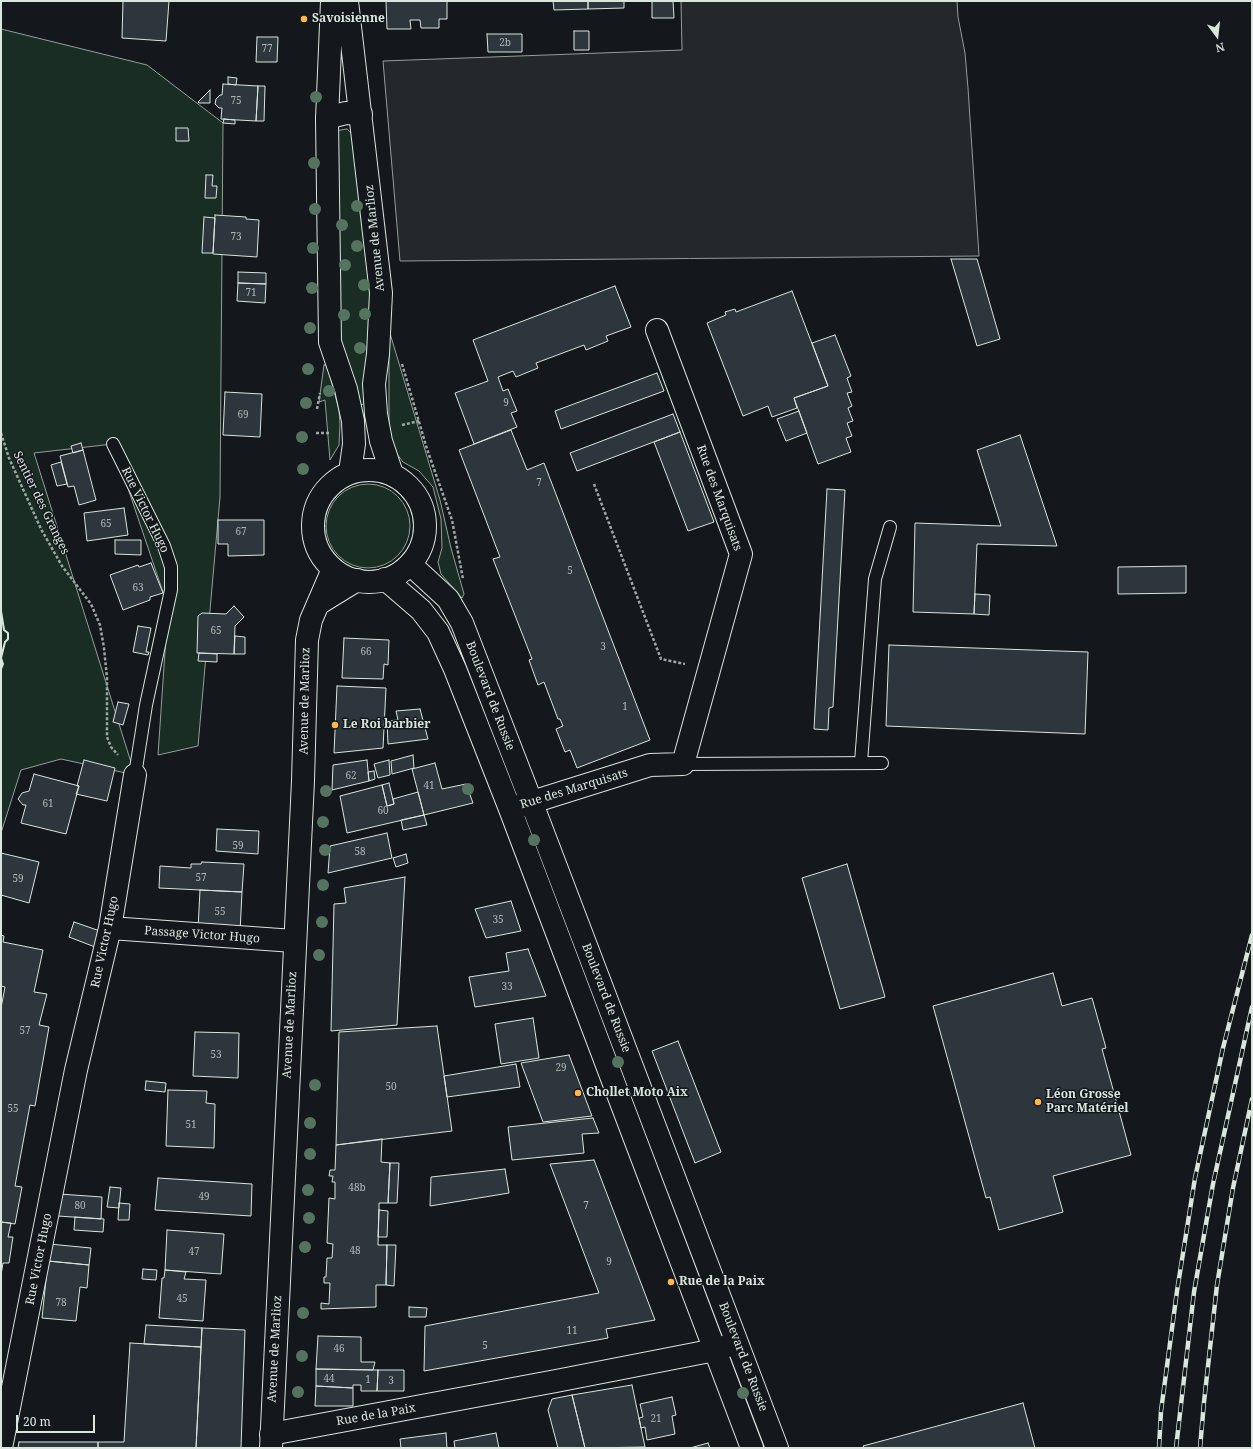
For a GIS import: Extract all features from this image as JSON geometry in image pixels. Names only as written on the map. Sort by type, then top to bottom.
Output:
[{"type":"main road","points":[[332,1],[327,119],[330,342],[346,389],[353,421],[354,444],[350,472]]},
{"type":"main road","name":"Avenue de Marlioz","points":[[347,1],[381,293],[378,354],[374,384],[376,414],[381,441],[392,474]]},
{"type":"main road","points":[[327,119],[346,113],[360,114]]},
{"type":"main road","name":"Rue des Marquisats","points":[[510,809],[531,801],[650,765],[683,764],[741,554],[657,330]]},
{"type":"main road","points":[[372,470],[392,474],[399,478],[413,492],[422,509],[425,528],[420,547],[410,564],[398,573],[385,579],[371,582],[344,576],[333,569],[321,555],[314,538],[313,520],[317,503],[326,489],[339,478],[350,472],[372,470]]},
{"type":"main road","name":"Boulevard de Russie","points":[[410,564],[448,599],[462,623],[777,1448]]},
{"type":"main road","name":"Avenue de Marlioz","points":[[271,1441],[294,941],[303,781],[307,640],[311,620],[333,569]]},
{"type":"main road","name":"Boulevard de Russie","points":[[385,579],[421,610],[438,632],[455,669],[510,809],[752,1448]]},
{"type":"main road","points":[[318,604],[357,580]]},
{"type":"main road","name":"Rue Victor Hugo","points":[[1,1448],[76,1070],[110,928],[135,775]]},
{"type":"main road","name":"Passage Victor Hugo","points":[[110,928],[294,941]]},
{"type":"main road","name":"Rue de la Paix","points":[[271,1441],[716,1350],[738,1343]]},
{"type":"lane","name":"Rue Victor Hugo","points":[[113,444],[164,546],[171,567],[171,590],[164,630],[146,705],[135,775]]},
{"type":"lane","points":[[861,762],[875,579],[890,527]]},
{"type":"lane","points":[[683,764],[882,762]]},
{"type":"path","points":[[401,361],[427,449],[452,520],[464,582]]},
{"type":"path","name":"Sentier des Granges","points":[[1,433],[9,458],[41,529],[62,566],[91,604],[100,625],[107,678],[107,737],[111,747],[135,775]]},
{"type":"path","points":[[594,484],[661,659],[709,669]]},
{"type":"green space","points":[[1,29],[147,65],[223,123],[220,497],[198,746],[158,755],[168,607],[113,444],[34,453],[135,775],[61,759],[21,770],[1,833]]},
{"type":"green space","points":[[347,129],[356,138],[373,287],[366,403],[358,406],[336,338],[335,131]]},
{"type":"green space","points":[[389,330],[440,500],[451,548],[464,594],[462,598],[441,574],[438,562],[442,548],[441,519],[433,487],[419,471],[403,462],[393,449],[389,435]]},
{"type":"green space","points":[[324,365],[327,365],[339,410],[340,424],[339,445],[330,460],[325,400],[319,402]]},
{"type":"green space","points":[[360,484],[376,484],[392,491],[403,502],[410,518],[410,534],[407,542],[398,556],[392,561],[376,568],[360,568],[344,561],[333,550],[326,534],[326,518],[333,502],[344,491]]},
{"type":"shaded area","points":[[681,1],[957,1],[958,17],[965,53],[979,256],[400,261],[383,61],[682,50]]},
{"type":"building","points":[[123,1],[169,1],[166,41],[122,38]]},
{"type":"building","points":[[386,1],[447,1],[447,19],[439,19],[439,28],[421,28],[420,20],[410,20],[411,29],[387,29]]},
{"type":"building","points":[[553,1],[588,1],[588,9],[554,10]]},
{"type":"building","points":[[588,1],[624,1],[624,8],[588,9]]},
{"type":"building","points":[[652,1],[673,1],[674,18],[652,18]]},
{"type":"building","points":[[574,31],[589,31],[589,50],[574,50]]},
{"type":"building","points":[[487,34],[522,34],[522,52],[488,52]]},
{"type":"building","points":[[257,37],[278,37],[277,62],[256,62]]},
{"type":"building","points":[[228,77],[237,78],[236,85],[228,84]]},
{"type":"building","points":[[223,84],[258,86],[256,121],[221,119],[222,108],[219,108],[215,104],[216,99],[222,95]]},
{"type":"building","points":[[258,86],[265,86],[264,121],[256,121]]},
{"type":"building","points":[[210,90],[210,103],[199,103],[198,102]]},
{"type":"building","points":[[224,119],[235,120],[235,124],[223,123]]},
{"type":"building","points":[[176,128],[188,128],[189,141],[176,141]]},
{"type":"building","points":[[206,175],[213,175],[212,186],[217,186],[216,198],[205,198]]},
{"type":"building","points":[[215,215],[246,217],[246,219],[259,220],[257,257],[213,254]]},
{"type":"building","points":[[204,217],[215,218],[213,253],[202,253]]},
{"type":"building","points":[[951,259],[977,259],[1000,339],[977,346]]},
{"type":"building","points":[[238,272],[266,273],[266,284],[238,283]]},
{"type":"building","points":[[238,283],[266,284],[265,303],[237,301]]},
{"type":"building","points":[[615,286],[631,327],[606,336],[608,341],[586,350],[584,345],[536,363],[538,368],[516,377],[513,371],[498,377],[503,391],[508,389],[517,411],[511,413],[517,427],[474,444],[455,393],[488,381],[473,340]]},
{"type":"building","points":[[792,291],[828,386],[794,398],[797,408],[772,417],[768,406],[743,416],[707,323],[726,315],[725,312],[735,309],[736,312]]},
{"type":"building","points":[[835,335],[851,376],[847,378],[852,392],[847,393],[852,406],[848,408],[853,421],[847,423],[852,436],[846,438],[851,452],[818,464],[794,398],[828,386],[812,343]]},
{"type":"building","points":[[657,373],[664,391],[561,429],[555,411]]},
{"type":"building","points":[[225,392],[262,394],[260,437],[223,435]]},
{"type":"building","points":[[799,411],[807,433],[786,441],[777,419]]},
{"type":"building","points":[[673,414],[680,432],[577,471],[570,453]]},
{"type":"building","points":[[511,430],[527,470],[544,463],[650,740],[577,768],[570,750],[565,752],[556,729],[563,726],[560,719],[558,719],[544,682],[538,685],[529,660],[532,659],[493,559],[500,557],[459,450]]},
{"type":"building","points":[[680,432],[714,522],[688,531],[654,442]]},
{"type":"building","points":[[1020,435],[1057,546],[977,544],[974,614],[913,612],[915,523],[1001,526],[977,450]]},
{"type":"building","points":[[81,443],[83,450],[73,453],[71,446]]},
{"type":"building","points":[[83,450],[96,500],[79,505],[74,486],[68,487],[60,456]]},
{"type":"building","points":[[61,462],[67,484],[57,486],[51,465]]},
{"type":"building","points":[[827,489],[845,490],[833,707],[829,708],[828,730],[814,729]]},
{"type":"building","points":[[124,508],[128,535],[87,541],[84,513]]},
{"type":"building","points":[[218,520],[264,520],[264,555],[228,556],[228,544],[218,544]]},
{"type":"building","points":[[115,540],[141,540],[141,555],[115,554]]},
{"type":"building","points":[[151,563],[163,593],[150,597],[150,600],[123,610],[110,575],[138,565],[139,567]]},
{"type":"building","points":[[1186,566],[1186,593],[1118,594],[1118,567]]},
{"type":"building","points":[[975,594],[990,595],[989,615],[974,614]]},
{"type":"building","points":[[234,606],[244,617],[235,626],[234,654],[197,653],[198,616],[202,613],[226,614]]},
{"type":"building","points":[[138,626],[151,628],[146,652],[149,652],[148,655],[133,652]]},
{"type":"building","points":[[235,636],[245,637],[245,654],[234,654]]},
{"type":"building","points":[[344,638],[389,640],[388,665],[384,664],[383,679],[342,678]]},
{"type":"building","points":[[889,645],[1088,652],[1085,734],[886,726]]},
{"type":"building","points":[[199,653],[217,654],[217,662],[198,661]]},
{"type":"building","points":[[337,686],[386,688],[383,748],[334,753]]},
{"type":"building","points":[[118,702],[129,704],[123,725],[113,722]]},
{"type":"building","points":[[420,709],[428,739],[388,744],[387,721],[398,720],[396,711]]},
{"type":"building","points":[[413,755],[414,768],[392,774],[391,761]]},
{"type":"building","points":[[84,760],[115,768],[107,801],[76,794]]},
{"type":"building","points":[[367,760],[369,781],[332,790],[333,765]]},
{"type":"building","points":[[389,760],[390,775],[378,778],[374,764]]},
{"type":"building","points":[[435,763],[442,789],[466,784],[473,803],[424,815],[412,769]]},
{"type":"building","points":[[374,771],[375,779],[369,781],[368,772]]},
{"type":"building","points":[[34,774],[79,786],[66,834],[21,823],[26,805],[23,805],[18,799],[22,793],[29,791]]},
{"type":"building","points":[[389,783],[394,804],[387,806],[382,785]]},
{"type":"building","points":[[382,785],[387,806],[394,804],[393,799],[418,792],[424,815],[347,833],[340,796]]},
{"type":"building","points":[[424,815],[427,825],[403,830],[401,820]]},
{"type":"building","points":[[217,829],[259,831],[258,854],[216,851]]},
{"type":"building","points":[[387,833],[392,858],[328,873],[330,846]]},
{"type":"building","points":[[1,853],[39,862],[29,903],[1,895]]},
{"type":"building","points":[[406,854],[408,863],[396,867],[393,858]]},
{"type":"building","points":[[202,862],[244,864],[242,892],[159,888],[160,866],[191,868],[191,864],[201,864]]},
{"type":"building","points":[[847,864],[885,997],[840,1009],[802,878]]},
{"type":"building","points":[[405,877],[397,1025],[331,1031],[334,904],[346,903],[344,888]]},
{"type":"building","points":[[200,890],[242,892],[240,932],[198,929]]},
{"type":"building","points":[[511,901],[521,931],[486,938],[475,909]]},
{"type":"building","points":[[74,922],[100,931],[95,947],[69,937]]},
{"type":"building","points":[[1,935],[4,936],[3,942],[43,950],[34,992],[47,994],[39,1025],[49,1027],[35,1106],[30,1105],[15,1186],[22,1187],[15,1224],[1,1222],[1,1008],[5,987],[1,986]]},
{"type":"building","points":[[528,949],[546,996],[475,1007],[469,977],[509,971],[506,953]]},
{"type":"building","name":"Léon Grosse Parc Matériel","points":[[1053,973],[1062,1006],[1092,998],[1106,1048],[1102,1049],[1131,1155],[1053,1176],[1063,1212],[999,1230],[990,1197],[986,1198],[933,1006]]},
{"type":"building","points":[[533,1018],[539,1058],[501,1064],[495,1024]]},
{"type":"building","points":[[437,1026],[452,1131],[336,1145],[339,1032]]},
{"type":"building","points":[[195,1032],[239,1033],[238,1078],[193,1076]]},
{"type":"building","points":[[678,1041],[721,1152],[695,1163],[652,1051]]},
{"type":"building","points":[[569,1055],[592,1116],[543,1122],[521,1063]]},
{"type":"building","points":[[516,1064],[520,1087],[447,1097],[444,1076]]},
{"type":"building","points":[[146,1081],[166,1083],[165,1092],[145,1090]]},
{"type":"building","points":[[168,1090],[207,1091],[206,1103],[215,1104],[214,1148],[166,1146]]},
{"type":"building","points":[[593,1118],[599,1133],[582,1134],[584,1153],[512,1160],[508,1127]]},
{"type":"building","points":[[382,1139],[381,1162],[390,1163],[388,1203],[379,1203],[378,1245],[387,1245],[386,1285],[376,1285],[376,1307],[321,1309],[321,1303],[329,1304],[330,1283],[324,1283],[324,1277],[326,1277],[327,1258],[332,1258],[333,1244],[327,1243],[329,1198],[335,1199],[335,1182],[332,1182],[333,1176],[329,1176],[330,1170],[335,1170],[336,1145]]},
{"type":"building","points":[[594,1160],[655,1320],[606,1329],[608,1338],[424,1371],[425,1326],[599,1293],[550,1164]]},
{"type":"building","points":[[390,1163],[399,1163],[397,1203],[388,1203]]},
{"type":"building","points":[[505,1169],[509,1193],[430,1206],[431,1177]]},
{"type":"building","points":[[158,1178],[252,1184],[251,1216],[155,1210]]},
{"type":"building","points":[[110,1187],[121,1188],[119,1208],[107,1207]]},
{"type":"building","points":[[59,1194],[102,1197],[101,1219],[58,1216]]},
{"type":"building","points":[[119,1203],[130,1204],[129,1220],[118,1220]]},
{"type":"building","points":[[379,1210],[388,1211],[387,1237],[378,1237]]},
{"type":"building","points":[[75,1217],[104,1219],[103,1232],[74,1230]]},
{"type":"building","points":[[1,1222],[11,1223],[8,1237],[13,1237],[9,1263],[3,1263],[1,1275]]},
{"type":"building","points":[[167,1230],[224,1234],[221,1274],[165,1270]]},
{"type":"building","points":[[49,1244],[91,1248],[89,1265],[48,1261]]},
{"type":"building","points":[[387,1245],[396,1245],[394,1286],[386,1285]]},
{"type":"building","points":[[48,1261],[89,1265],[87,1288],[80,1287],[76,1321],[42,1318]]},
{"type":"building","points":[[143,1269],[157,1270],[156,1280],[142,1279]]},
{"type":"building","points":[[165,1270],[186,1272],[184,1279],[206,1280],[203,1321],[159,1318],[162,1278],[164,1278]]},
{"type":"building","points":[[409,1307],[427,1308],[426,1317],[409,1317]]},
{"type":"building","points":[[146,1325],[202,1328],[201,1347],[144,1344]]},
{"type":"building","points":[[202,1328],[245,1330],[241,1448],[196,1448]]},
{"type":"building","points":[[318,1336],[361,1337],[361,1362],[375,1362],[373,1370],[316,1369]]},
{"type":"building","points":[[130,1343],[201,1347],[196,1448],[98,1448],[98,1442],[124,1442]]},
{"type":"building","points":[[316,1369],[378,1370],[377,1391],[361,1391],[361,1385],[353,1385],[353,1388],[316,1386]]},
{"type":"building","points":[[378,1370],[404,1370],[404,1391],[377,1391]]},
{"type":"building","points":[[632,1385],[645,1447],[585,1448],[572,1395]]},
{"type":"building","points":[[316,1386],[353,1388],[353,1406],[315,1406]]},
{"type":"building","points":[[572,1395],[585,1448],[558,1448],[548,1410],[552,1399]]},
{"type":"building","points":[[672,1397],[676,1415],[672,1416],[675,1434],[647,1440],[645,1427],[641,1428],[639,1418],[643,1417],[640,1404]]},
{"type":"building","points":[[1023,1403],[1035,1448],[864,1448],[863,1446]]},
{"type":"building","points":[[446,1433],[447,1448],[401,1448],[400,1439]]},
{"type":"building","points":[[496,1433],[499,1448],[455,1448],[454,1441]]},
{"type":"building","points":[[19,1442],[98,1442],[98,1448],[18,1448]]},
{"type":"building","points":[[708,1443],[710,1448],[690,1448]]},
{"type":"railway","points":[[1159,1448],[1161,1411],[1177,1291],[1195,1178],[1223,1048],[1252,935]]},
{"type":"railway","points":[[1176,1448],[1194,1292],[1213,1184],[1252,1007]]},
{"type":"railway","points":[[1200,1448],[1217,1285],[1233,1188],[1252,1099]]},
{"type":"wall","points":[[1,611],[4,630],[8,633],[8,639],[5,642],[1,658],[3,664],[1,669]]},
{"type":"place","name":"Savoisienne","points":[[304,19]]},
{"type":"place","name":"Le Roi barbier","points":[[335,725]]},
{"type":"place","name":"Chollet Moto Aix","points":[[578,1093]]},
{"type":"place","name":"Léon Grosse Parc Matériel","points":[[1038,1102]]},
{"type":"place","name":"Rue de la Paix","points":[[671,1282]]}]
